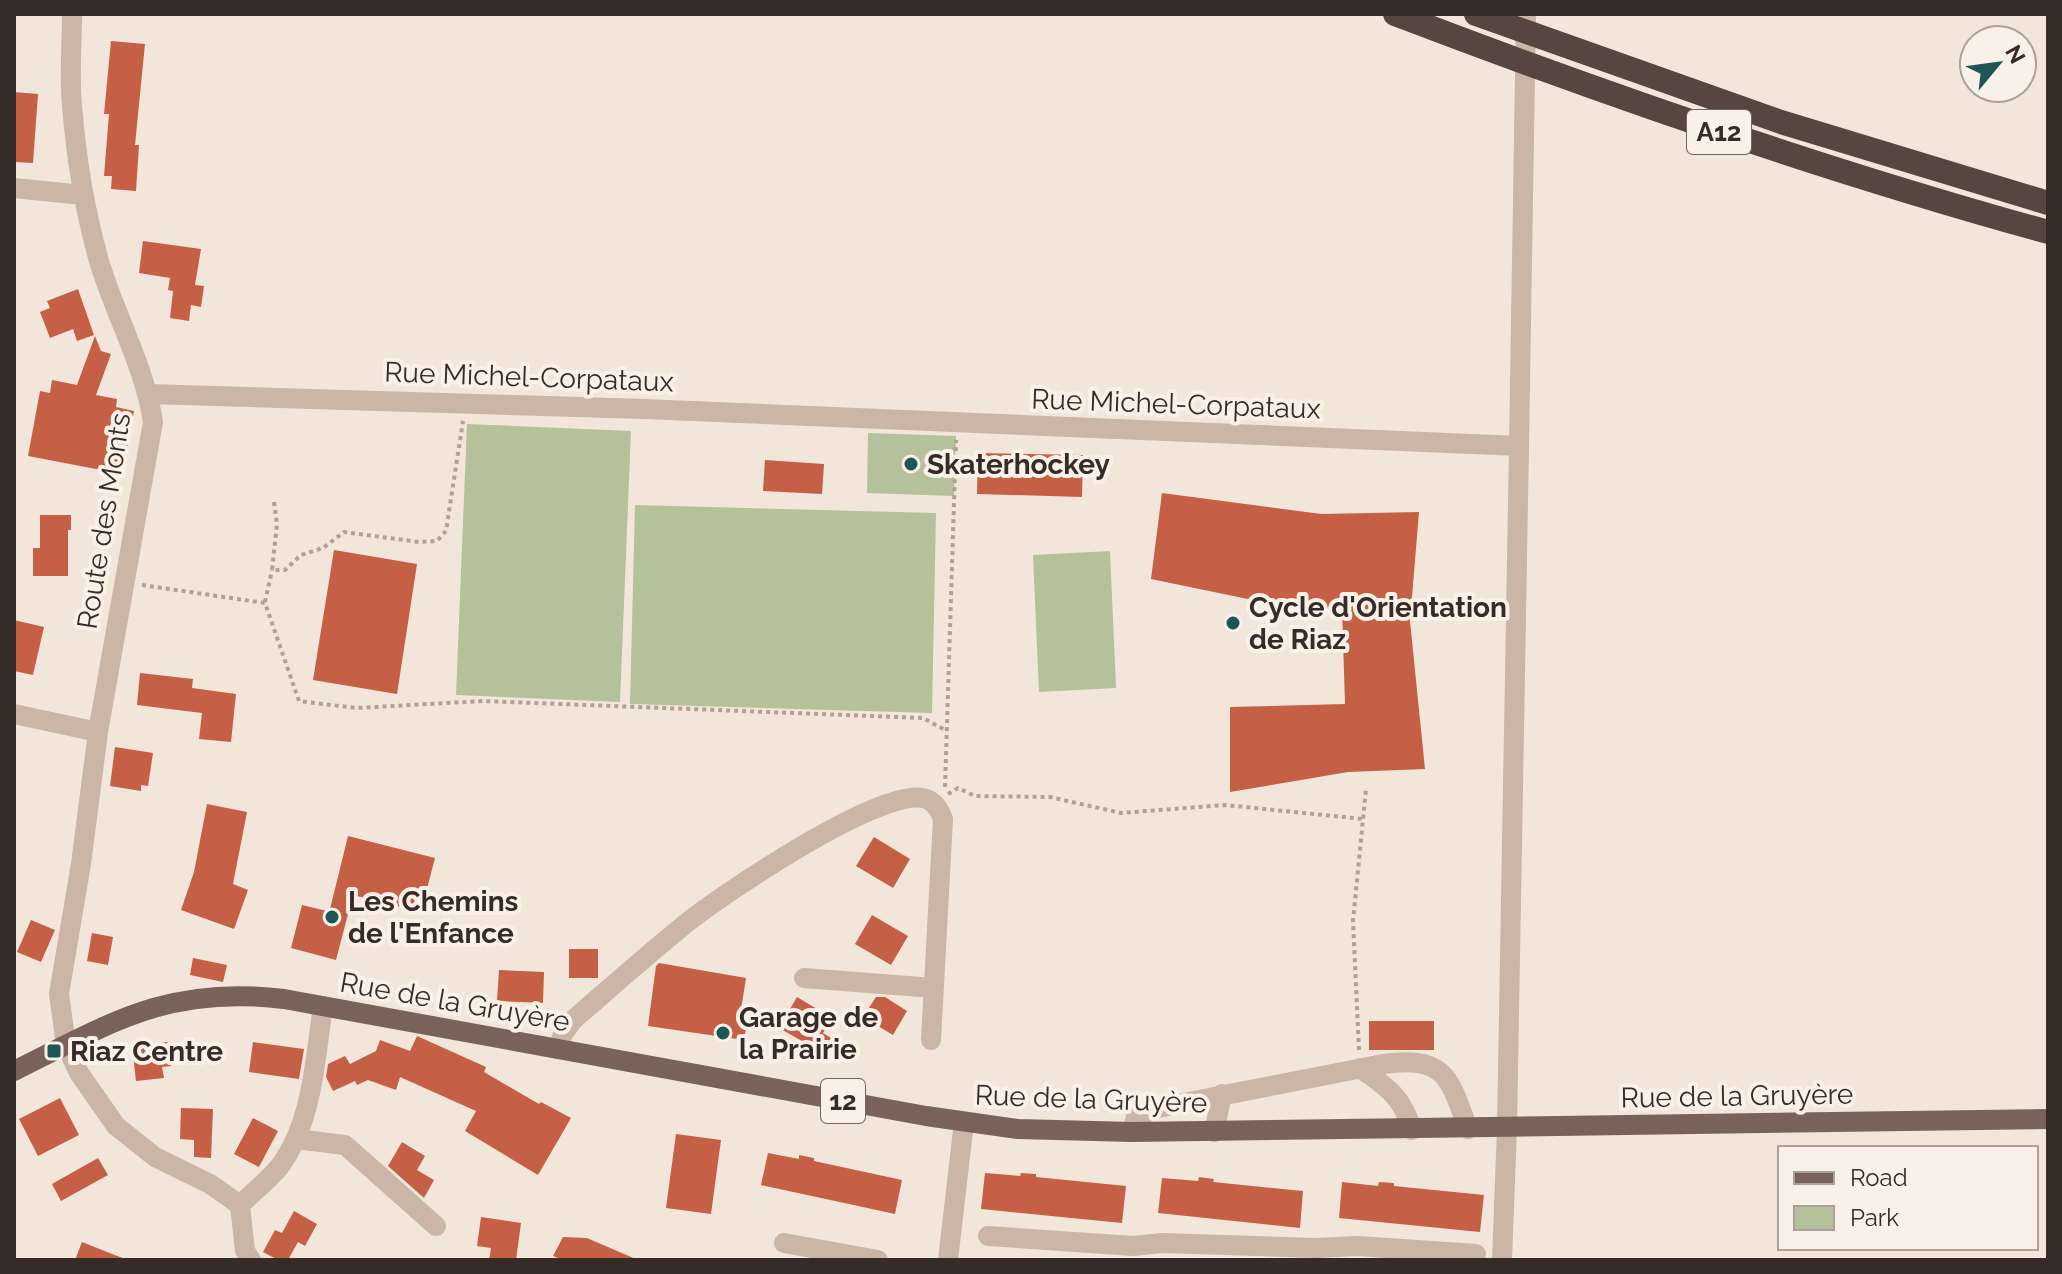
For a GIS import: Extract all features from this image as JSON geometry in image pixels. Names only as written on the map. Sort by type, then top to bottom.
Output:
[{"type":"highway","name":"A12","points":[[1395,14],[1685,121],[1871,181],[2048,232]]},
{"type":"highway","name":"A12","points":[[1476,14],[1767,118],[2048,203]]},
{"type":"main road","name":"Rue de la Gruyère","points":[[14,1071],[130,1014],[191,998],[248,995],[1018,1129],[1214,1132],[2048,1119]]},
{"type":"street","name":"Route des Monts","points":[[72,14],[71,103],[83,195],[99,261],[149,394],[153,422],[98,732],[81,864],[59,994],[66,1045],[79,1073],[116,1126],[155,1157],[210,1184],[240,1205]]},
{"type":"street","points":[[1502,1260],[1507,1128],[1526,14]]},
{"type":"street","points":[[14,188],[83,195]]},
{"type":"street","name":"Rue Michel-Corpataux","points":[[149,394],[466,403],[1519,446]]},
{"type":"street","points":[[14,714],[98,732]]},
{"type":"street","points":[[558,1049],[563,1034],[573,1020],[686,924],[738,886],[822,834],[857,817],[921,797],[931,801],[943,819],[931,1040]]},
{"type":"street","points":[[804,978],[934,988]]},
{"type":"street","points":[[251,1260],[245,1251],[240,1205],[279,1168],[296,1139],[310,1094],[323,1006]]},
{"type":"street","points":[[1132,1132],[1139,1114],[1158,1108],[1360,1068],[1415,1061],[1433,1066],[1451,1086],[1468,1129]]},
{"type":"street","points":[[1360,1068],[1398,1097],[1412,1130]]},
{"type":"street","points":[[1214,1132],[1222,1094]]},
{"type":"street","points":[[948,1260],[964,1122]]},
{"type":"street","points":[[296,1139],[345,1145],[436,1226]]},
{"type":"street","points":[[988,1236],[1133,1253],[1162,1243],[1314,1254],[1358,1246],[1476,1254]]},
{"type":"street","points":[[784,1243],[878,1260]]},
{"type":"path","points":[[272,570],[285,570],[301,555],[323,548],[344,532],[419,542],[443,538],[466,403]]},
{"type":"path","points":[[957,422],[945,797],[958,788],[975,796],[1050,797],[1121,813],[1225,805],[1363,819]]},
{"type":"path","points":[[274,502],[277,524],[265,603],[299,701],[356,708],[483,701],[908,717],[923,718],[947,731]]},
{"type":"path","points":[[123,582],[265,603]]},
{"type":"path","points":[[1360,1068],[1353,921],[1366,789]]},
{"type":"green space","points":[[467,424],[631,431],[620,702],[456,695]]},
{"type":"green space","name":"Skaterhockey","points":[[868,433],[956,436],[954,496],[867,493]]},
{"type":"green space","points":[[635,505],[936,513],[932,713],[630,704]]},
{"type":"green space","points":[[1110,551],[1116,688],[1039,692],[1033,555]]},
{"type":"building","points":[[111,41],[145,44],[135,145],[139,145],[136,191],[111,189],[112,176],[104,176],[109,114],[104,114]]},
{"type":"building","points":[[14,92],[38,94],[33,163],[14,162]]},
{"type":"building","points":[[143,241],[201,249],[195,285],[204,286],[201,307],[191,305],[189,321],[170,318],[173,291],[168,290],[170,278],[139,273]]},
{"type":"building","points":[[78,289],[94,335],[77,341],[73,329],[50,338],[40,312],[50,308],[47,301]]},
{"type":"building","points":[[95,336],[101,351],[111,354],[96,395],[117,399],[116,407],[134,411],[122,474],[28,456],[40,391],[50,393],[52,380],[77,385]]},
{"type":"building","points":[[978,453],[1083,455],[1082,497],[977,494]]},
{"type":"building","points":[[765,460],[824,464],[822,494],[763,491]]},
{"type":"building","points":[[1162,493],[1321,514],[1419,512],[1410,621],[1425,769],[1348,772],[1230,792],[1230,707],[1345,704],[1342,608],[1306,611],[1151,579]]},
{"type":"building","points":[[40,515],[71,515],[68,576],[33,576],[33,548],[40,548]]},
{"type":"building","points":[[334,550],[417,564],[397,694],[313,680]]},
{"type":"building","points":[[14,620],[44,627],[33,675],[14,671]]},
{"type":"building","points":[[140,673],[193,679],[192,688],[236,694],[231,742],[199,739],[202,713],[137,705]]},
{"type":"building","points":[[115,747],[153,753],[148,786],[141,785],[141,791],[110,786]]},
{"type":"building","points":[[207,804],[247,812],[233,884],[248,890],[234,929],[181,910],[194,872]]},
{"type":"building","points":[[348,836],[435,858],[421,912],[353,895],[336,960],[291,948],[302,905],[327,911],[330,909]]},
{"type":"building","points":[[874,837],[910,859],[893,888],[856,866]]},
{"type":"building","points":[[872,915],[908,936],[891,965],[855,944]]},
{"type":"building","points":[[31,920],[55,930],[41,962],[17,952]]},
{"type":"building","points":[[92,933],[113,937],[108,965],[87,961]]},
{"type":"building","points":[[569,949],[598,949],[598,978],[569,978]]},
{"type":"building","points":[[193,958],[227,965],[223,982],[190,975]]},
{"type":"building","points":[[659,963],[746,978],[740,1016],[748,1018],[744,1040],[648,1026],[656,966]]},
{"type":"building","points":[[499,970],[544,972],[543,1003],[497,1001]]},
{"type":"building","points":[[797,997],[832,1018],[823,1033],[831,1038],[816,1063],[796,1052],[802,1041],[779,1028]]},
{"type":"building","points":[[876,997],[885,997],[907,1011],[893,1035],[863,1017]]},
{"type":"building","points":[[1369,1021],[1434,1021],[1434,1050],[1369,1050]]},
{"type":"building","points":[[417,1036],[486,1067],[484,1072],[539,1104],[541,1102],[571,1118],[538,1175],[465,1131],[476,1111],[400,1077],[396,1090],[368,1080],[357,1085],[355,1081],[333,1091],[326,1077],[328,1064],[345,1056],[350,1064],[376,1051],[380,1040],[410,1051]]},
{"type":"building","points":[[168,1042],[171,1066],[162,1067],[164,1078],[136,1081],[132,1046]]},
{"type":"building","points":[[253,1042],[304,1049],[299,1079],[249,1072]]},
{"type":"building","points":[[60,1098],[79,1135],[38,1156],[19,1119]]},
{"type":"building","points":[[181,1108],[213,1109],[211,1158],[194,1157],[194,1140],[180,1139]]},
{"type":"building","points":[[253,1118],[278,1131],[259,1167],[234,1154]]},
{"type":"building","points":[[676,1134],[721,1140],[711,1214],[666,1208]]},
{"type":"building","points":[[402,1142],[425,1156],[417,1170],[434,1180],[424,1198],[388,1166]]},
{"type":"building","points":[[768,1153],[799,1159],[799,1155],[814,1158],[814,1161],[902,1180],[895,1214],[761,1185]]},
{"type":"building","points":[[98,1158],[108,1175],[61,1201],[52,1184]]},
{"type":"building","points":[[985,1173],[1036,1174],[1036,1177],[1126,1186],[1122,1223],[981,1209]]},
{"type":"building","points":[[1199,1177],[1214,1179],[1213,1182],[1303,1191],[1300,1228],[1158,1213],[1162,1178],[1198,1181]]},
{"type":"building","points":[[1342,1182],[1378,1186],[1379,1182],[1394,1183],[1394,1186],[1484,1195],[1480,1232],[1339,1218]]},
{"type":"building","points":[[294,1211],[317,1224],[305,1246],[298,1242],[288,1260],[278,1260],[263,1252],[275,1230],[282,1233]]},
{"type":"building","points":[[481,1217],[521,1223],[516,1260],[489,1260],[491,1248],[477,1246]]},
{"type":"building","points":[[563,1237],[587,1238],[638,1260],[563,1260],[553,1256]]},
{"type":"building","points":[[82,1242],[125,1259],[125,1260],[75,1260]]},
{"type":"place","name":"Skaterhockey","points":[[911,464]]},
{"type":"place","name":"Cycle d'Orientation de Riaz","points":[[1233,623]]},
{"type":"place","name":"Les Chemins de l'Enfance","points":[[332,917]]},
{"type":"place","name":"Garage de la Prairie","points":[[723,1033]]},
{"type":"place","name":"Riaz Centre","points":[[54,1051]]}]
